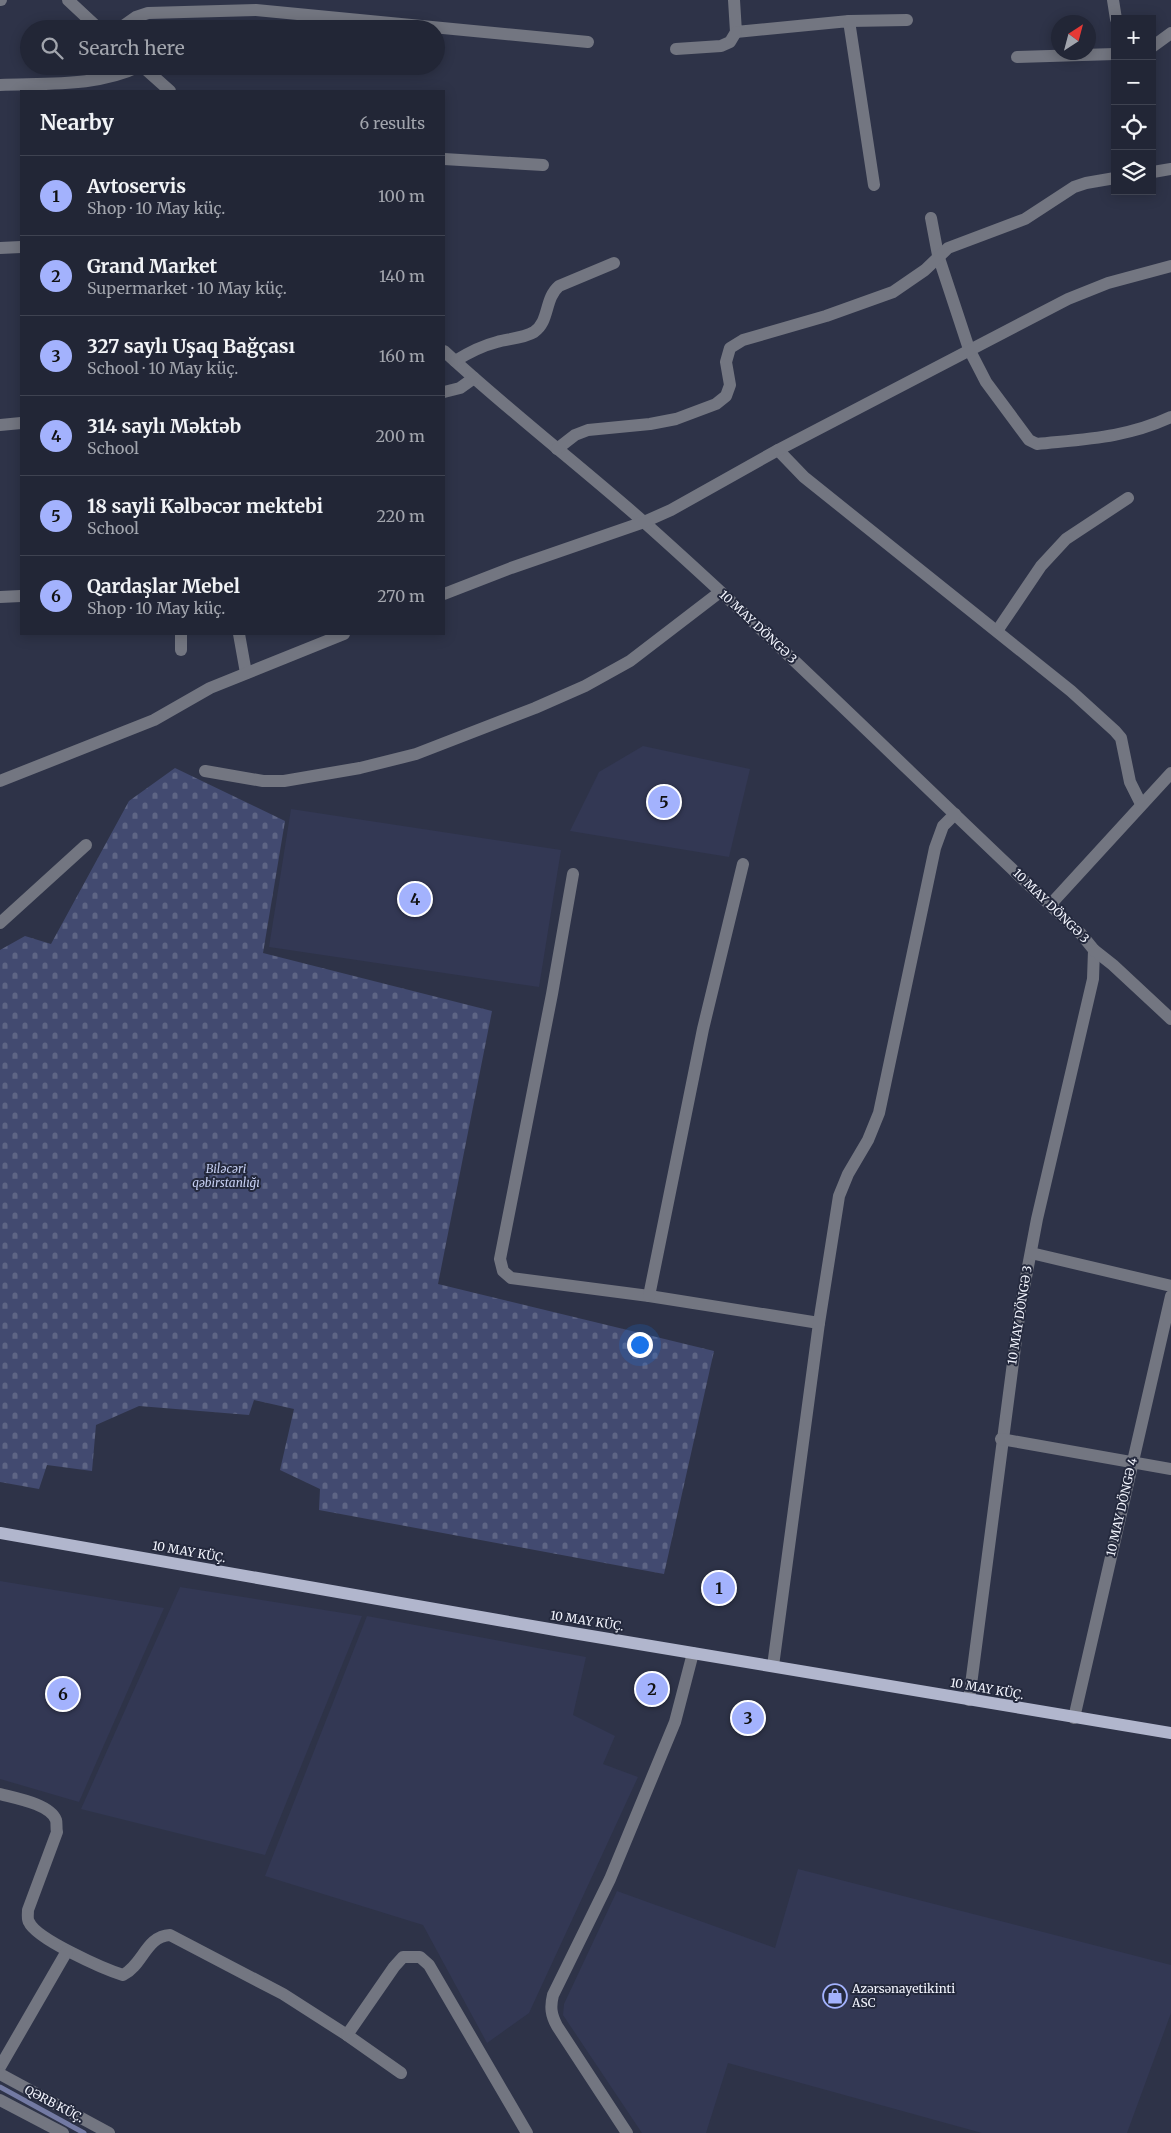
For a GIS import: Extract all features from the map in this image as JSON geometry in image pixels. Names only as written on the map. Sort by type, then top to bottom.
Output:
[{"type":"main road","name":"10 MAY KÜÇ.","points":[[0,1532],[693,1653],[1171,1733]]},
{"type":"street","points":[[68,0],[89,20]]},
{"type":"street","points":[[676,48],[721,46],[730,42],[736,32],[734,0]]},
{"type":"street","points":[[1113,0],[1115,15]]},
{"type":"street","points":[[132,20],[148,13],[256,10],[360,20]]},
{"type":"street","points":[[736,32],[849,21],[907,20]]},
{"type":"street","points":[[849,21],[874,185]]},
{"type":"street","points":[[445,28],[588,42]]},
{"type":"street","points":[[1156,44],[1171,33]]},
{"type":"street","points":[[1017,57],[1111,54]]},
{"type":"street","points":[[0,85],[90,81],[118,75]]},
{"type":"street","points":[[151,75],[169,90]]},
{"type":"street","points":[[445,159],[543,166]]},
{"type":"street","points":[[1156,172],[1171,169]]},
{"type":"street","points":[[557,449],[575,435],[588,430],[650,424],[676,419],[716,404],[726,396],[730,385],[726,362],[730,348],[743,340],[826,316],[893,292],[920,274],[938,256],[958,243],[1003,229],[1025,219],[1074,187],[1111,179]]},
{"type":"street","points":[[931,218],[938,256],[969,349],[996,398],[1029,440],[1037,444],[1134,432],[1171,417]]},
{"type":"street","points":[[0,248],[20,247]]},
{"type":"street","points":[[455,361],[472,351],[494,342],[532,333],[545,320],[548,300],[558,286],[614,263]]},
{"type":"street","points":[[445,594],[511,568],[644,522],[671,510],[778,450],[1068,299],[1108,283],[1171,266]]},
{"type":"street","name":"10 MAY DÖNGƏ 3","points":[[445,352],[644,522],[720,592],[881,741],[1081,934],[1094,950],[1093,979],[1020,1309],[968,1700]]},
{"type":"street","points":[[445,392],[460,388],[474,378]]},
{"type":"street","points":[[0,425],[20,423]]},
{"type":"street","points":[[778,450],[804,477],[1071,691],[1115,731],[1121,738],[1130,782],[1142,804]]},
{"type":"street","points":[[997,631],[1041,566],[1066,539],[1128,498]]},
{"type":"street","points":[[205,771],[263,781],[284,781],[360,768],[416,754],[585,686],[630,661],[720,592]]},
{"type":"street","points":[[0,597],[20,596]]},
{"type":"street","points":[[181,635],[181,650]]},
{"type":"street","points":[[239,635],[246,673]]},
{"type":"street","points":[[0,781],[154,720],[194,696],[341,635]]},
{"type":"street","points":[[1050,905],[1171,773]]},
{"type":"street","points":[[773,1666],[819,1323],[839,1196],[848,1174],[868,1140],[879,1113],[935,848],[943,826],[955,814]]},
{"type":"street","points":[[0,923],[86,845]]},
{"type":"street","points":[[649,1296],[703,1029],[743,864]]},
{"type":"street","points":[[573,874],[552,994],[500,1259],[503,1270],[511,1278],[649,1296],[819,1323]]},
{"type":"street","points":[[1094,950],[1113,965],[1171,1019]]},
{"type":"street","points":[[1031,1254],[1171,1286]]},
{"type":"street","name":"10 MAY DÖNGƏ 4","points":[[1074,1718],[1171,1296]]},
{"type":"street","points":[[1002,1439],[1171,1469]]},
{"type":"street","points":[[627,2133],[556,2026],[551,2005],[553,1995],[610,1879],[675,1722],[693,1653]]},
{"type":"street","points":[[0,1794],[40,1805],[51,1812],[56,1820],[57,1832],[28,1910],[28,1921],[35,1931],[67,1951],[123,1975],[134,1968],[154,1940],[161,1935],[170,1934],[283,1994],[347,2034],[401,2073]]},
{"type":"street","points":[[0,2067],[67,1951]]},
{"type":"street","points":[[347,2034],[394,1967],[404,1957],[420,1957],[428,1965],[527,2133]]},
{"type":"street","name":"QƏRB KÜÇ.","points":[[0,2074],[109,2133]]},
{"type":"street","name":"QƏRB KÜÇ.","points":[[0,2100],[63,2133]]},
{"type":"shaded area","points":[[643,746],[750,769],[729,857],[570,831],[599,772]]},
{"type":"shaded area","points":[[291,809],[561,850],[539,987],[269,947]]},
{"type":"shaded area","points":[[0,1581],[164,1608],[79,1802],[0,1779]]},
{"type":"shaded area","points":[[180,1587],[362,1616],[265,1855],[81,1809]]},
{"type":"shaded area","points":[[367,1616],[586,1657],[573,1715],[615,1736],[603,1764],[638,1777],[529,2013],[487,2043],[423,1925],[265,1876]]},
{"type":"shaded area","name":"Azərsənayetikinti ASC","points":[[798,1869],[1171,1965],[1171,2013],[1127,2133],[982,2133],[728,2063],[706,2133],[642,2133],[563,2015],[564,2004],[617,1891],[775,1948]]},
{"type":"green space","name":"Biləcəri qəbirstanlığı","points":[[175,768],[285,821],[263,953],[492,1011],[438,1284],[714,1351],[664,1574],[319,1510],[320,1489],[280,1470],[294,1409],[254,1400],[249,1415],[139,1406],[96,1425],[92,1471],[47,1465],[39,1489],[0,1482],[0,950],[25,936],[51,944],[129,801]]},
{"type":"waterway","points":[[0,2087],[84,2133]]},
{"type":"place","name":"18 sayli Kəlbəcər mektebi","points":[[664,802]]},
{"type":"place","name":"314 saylı Məktəb","points":[[415,899]]},
{"type":"place","name":"Avtoservis","points":[[719,1588]]},
{"type":"place","name":"Grand Market","points":[[652,1689]]},
{"type":"place","name":"Qardaşlar Mebel","points":[[63,1694]]},
{"type":"place","name":"327 saylı Uşaq Bağçası","points":[[748,1718]]},
{"type":"place","name":"Azərsənayetikinti ASC","points":[[835,1996]]}]
